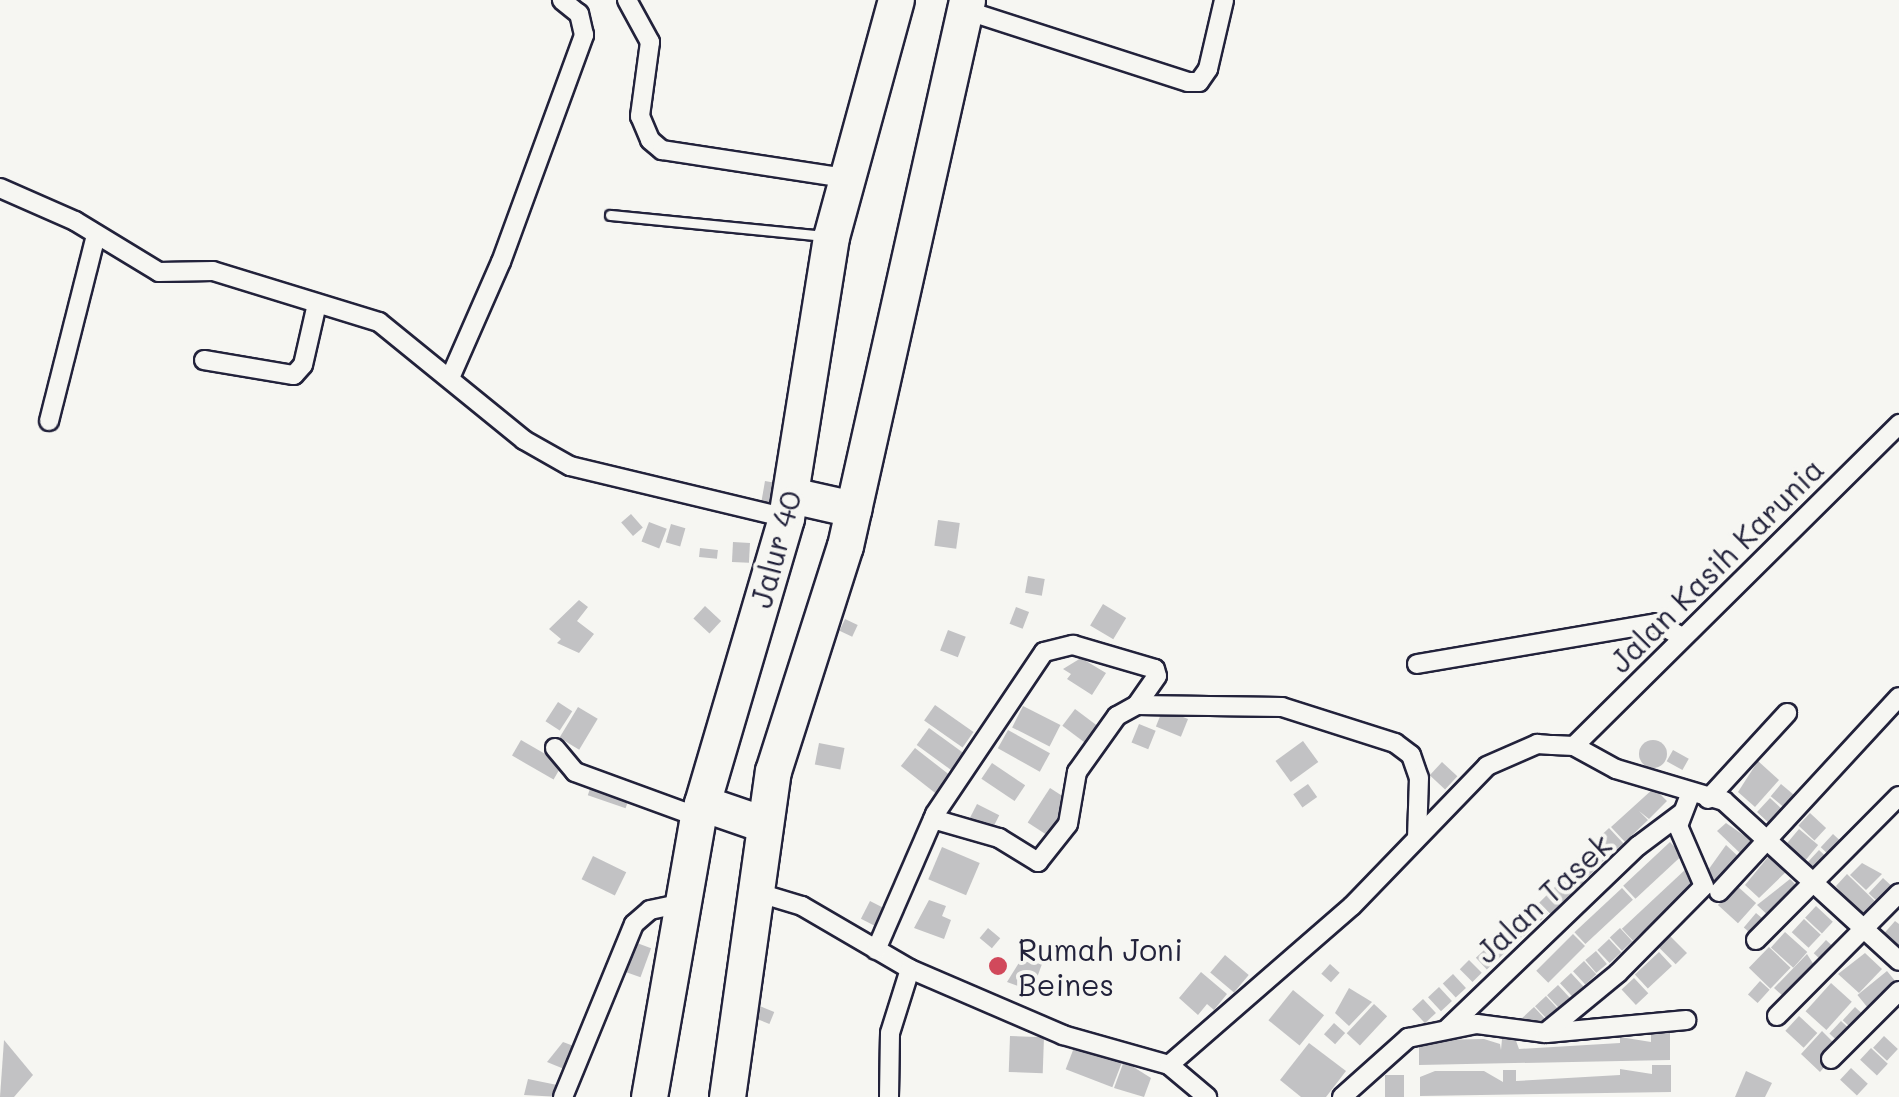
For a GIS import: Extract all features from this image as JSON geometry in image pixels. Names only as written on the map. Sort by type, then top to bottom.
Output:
[{"type":"highway","name":"Jalur 40","points":[[649,1097],[700,810],[788,506],[831,237],[896,0]]},
{"type":"highway","name":"Jalur 40","points":[[727,1097],[759,892],[762,824],[782,738],[853,509],[966,5]]},
{"type":"highway","points":[[788,506],[853,509]]},
{"type":"highway","points":[[700,810],[762,824]]},
{"type":"street","points":[[450,378],[584,35],[579,14],[562,0]]},
{"type":"street","points":[[627,0],[650,42],[640,116],[650,140],[662,150],[846,178]]},
{"type":"street","points":[[966,5],[1188,82],[1199,82],[1208,69],[1224,0]]},
{"type":"street","points":[[0,188],[96,235],[159,272],[213,271],[379,322],[524,440],[570,466],[788,506]]},
{"type":"street","points":[[49,421],[96,235]]},
{"type":"street","points":[[204,360],[294,375],[303,365],[317,304]]},
{"type":"street","name":"Jalan Kasih Karunia","points":[[1574,746],[1899,424]]},
{"type":"street","points":[[1416,664],[1657,624],[1682,637]]},
{"type":"street","points":[[876,950],[933,818],[1030,666],[1055,645],[1155,670],[1157,676],[1137,705],[1116,716],[1077,772],[1076,807],[1068,824],[1038,862],[999,838],[933,818]]},
{"type":"street","points":[[1719,892],[1899,697]]},
{"type":"street","points":[[1137,705],[1282,707],[1395,743],[1411,754],[1419,778],[1417,838]]},
{"type":"street","name":"Jalan Tasek","points":[[1447,1029],[1626,857],[1694,802],[1788,713]]},
{"type":"street","points":[[1169,1065],[1352,906],[1487,766],[1537,744],[1574,746],[1694,802],[1724,801],[1899,961]]},
{"type":"street","points":[[554,748],[575,772],[700,810]]},
{"type":"street","points":[[1756,940],[1899,796]]},
{"type":"street","points":[[1545,1033],[1618,972],[1704,886],[1678,826],[1694,802]]},
{"type":"street","points":[[759,892],[802,906],[910,969],[1063,1034],[1169,1065],[1207,1097]]},
{"type":"street","points":[[1777,1016],[1899,893]]},
{"type":"street","points":[[564,1097],[634,924],[650,910],[683,903]]},
{"type":"street","points":[[890,1097],[890,1033],[910,969]]},
{"type":"street","points":[[1832,1060],[1899,990]]},
{"type":"street","points":[[1342,1097],[1373,1074],[1394,1045],[1447,1029],[1477,1024],[1545,1033],[1686,1020]]},
{"type":"lane","points":[[610,215],[831,237]]},
{"type":"building","points":[[765,481],[776,483],[779,507],[761,504]]},
{"type":"building","points":[[631,514],[643,528],[633,536],[621,523]]},
{"type":"building","points":[[938,520],[960,523],[956,549],[934,546]]},
{"type":"building","points":[[649,522],[667,529],[659,548],[641,542]]},
{"type":"building","points":[[671,524],[685,528],[680,546],[666,542]]},
{"type":"building","points":[[733,542],[750,543],[749,563],[732,562]]},
{"type":"building","points":[[700,548],[718,550],[717,559],[699,557]]},
{"type":"building","points":[[1028,576],[1045,579],[1042,596],[1025,593]]},
{"type":"building","points":[[579,600],[588,607],[577,621],[594,634],[579,653],[557,643],[561,639],[549,629]]},
{"type":"building","points":[[1103,604],[1126,618],[1113,639],[1090,625]]},
{"type":"building","points":[[705,606],[721,621],[709,633],[693,618]]},
{"type":"building","points":[[1016,607],[1029,612],[1023,629],[1010,624]]},
{"type":"building","points":[[845,619],[858,625],[852,637],[840,631]]},
{"type":"building","points":[[948,630],[966,637],[958,657],[940,651]]},
{"type":"building","points":[[1081,658],[1106,673],[1092,695],[1067,679],[1071,674],[1063,669]]},
{"type":"building","points":[[558,702],[572,711],[560,731],[545,721]]},
{"type":"building","points":[[935,705],[974,732],[963,748],[924,721]]},
{"type":"building","points":[[1023,706],[1060,725],[1050,746],[1012,727]]},
{"type":"building","points":[[578,707],[598,719],[579,750],[559,738]]},
{"type":"building","points":[[1075,709],[1099,727],[1086,744],[1062,726]]},
{"type":"building","points":[[1163,709],[1188,719],[1181,737],[1156,727]]},
{"type":"building","points":[[1139,724],[1156,731],[1148,749],[1132,743]]},
{"type":"building","points":[[929,728],[969,757],[956,774],[917,745]]},
{"type":"building","points":[[1008,730],[1050,753],[1040,772],[998,748]]},
{"type":"building","points":[[521,740],[563,764],[554,780],[512,756]]},
{"type":"building","points":[[1653,740],[1663,744],[1667,754],[1663,764],[1653,768],[1643,764],[1639,754],[1643,744]]},
{"type":"building","points":[[1303,741],[1318,762],[1291,782],[1275,761]]},
{"type":"building","points":[[819,743],[845,748],[840,770],[815,765]]},
{"type":"building","points":[[915,748],[950,775],[936,793],[901,766]]},
{"type":"building","points":[[1673,750],[1689,759],[1682,770],[1667,761]]},
{"type":"building","points":[[1758,761],[1779,780],[1755,807],[1738,792]]},
{"type":"building","points":[[1442,762],[1457,776],[1445,789],[1430,775]]},
{"type":"building","points":[[992,763],[1025,785],[1015,801],[981,779]]},
{"type":"building","points":[[593,780],[631,793],[626,808],[588,795]]},
{"type":"building","points":[[1308,784],[1317,797],[1302,807],[1293,794]]},
{"type":"building","points":[[1781,784],[1794,795],[1784,807],[1771,796]]},
{"type":"building","points":[[1050,788],[1070,801],[1048,835],[1028,822]]},
{"type":"building","points":[[1654,788],[1667,801],[1649,819],[1639,811],[1648,820],[1625,842],[1611,827]]},
{"type":"building","points":[[1770,798],[1783,810],[1770,824],[1757,812]]},
{"type":"building","points":[[977,804],[999,815],[992,830],[970,818]]},
{"type":"building","points":[[1810,813],[1826,828],[1814,840],[1798,825]]},
{"type":"building","points":[[1726,823],[1752,841],[1741,854],[1717,831]]},
{"type":"building","points":[[1609,828],[1623,843],[1612,854],[1597,839]]},
{"type":"building","points":[[1799,829],[1818,845],[1805,861],[1786,845]]},
{"type":"building","points":[[1833,834],[1846,846],[1834,859],[1821,847]]},
{"type":"building","points":[[1670,842],[1682,855],[1635,899],[1623,886]]},
{"type":"building","points":[[1599,843],[1610,855],[1600,864],[1589,852]]},
{"type":"building","points":[[1726,845],[1741,859],[1717,884],[1706,873]]},
{"type":"building","points":[[942,847],[980,863],[966,895],[928,879]]},
{"type":"building","points":[[1819,850],[1831,861],[1818,874],[1807,863]]},
{"type":"building","points":[[1773,851],[1790,868],[1759,898],[1745,885]]},
{"type":"building","points":[[1588,854],[1599,865],[1551,914],[1539,903]]},
{"type":"building","points":[[593,856],[626,872],[615,896],[582,879]]},
{"type":"building","points":[[1862,863],[1882,874],[1866,890],[1850,875]]},
{"type":"building","points":[[1687,868],[1698,880],[1633,940],[1622,929]]},
{"type":"building","points":[[1847,874],[1882,908],[1867,925],[1836,886]]},
{"type":"building","points":[[1883,878],[1898,892],[1884,908],[1869,893]]},
{"type":"building","points":[[1790,879],[1802,891],[1774,921],[1757,905]]},
{"type":"building","points":[[1736,885],[1756,903],[1738,923],[1718,905]]},
{"type":"building","points":[[1622,888],[1633,900],[1585,944],[1574,932]]},
{"type":"building","points":[[929,900],[946,906],[942,916],[951,920],[944,939],[914,928]]},
{"type":"building","points":[[870,901],[890,911],[881,929],[861,919]]},
{"type":"building","points":[[1537,902],[1548,914],[1524,936],[1513,925]]},
{"type":"building","points":[[1816,906],[1833,922],[1822,933],[1805,918]]},
{"type":"building","points":[[1756,913],[1769,924],[1757,938],[1744,928]]},
{"type":"building","points":[[1804,919],[1821,935],[1809,948],[1792,932]]},
{"type":"building","points":[[1895,921],[1899,924],[1899,950],[1880,938]]},
{"type":"building","points":[[1511,925],[1522,937],[1487,969],[1476,958]]},
{"type":"building","points":[[988,928],[1000,938],[992,948],[980,938]]},
{"type":"building","points":[[1620,928],[1632,941],[1622,951],[1610,938]]},
{"type":"building","points":[[1785,932],[1807,952],[1793,968],[1771,948]]},
{"type":"building","points":[[1573,934],[1585,946],[1548,983],[1536,971]]},
{"type":"building","points":[[1670,936],[1687,953],[1676,964],[1659,947]]},
{"type":"building","points":[[1609,939],[1621,952],[1610,963],[1597,950]]},
{"type":"building","points":[[1826,940],[1839,952],[1827,965],[1814,953]]},
{"type":"building","points":[[637,943],[651,948],[640,977],[626,972]]},
{"type":"building","points":[[1769,947],[1791,968],[1770,989],[1749,968]]},
{"type":"building","points":[[1596,951],[1607,964],[1596,973],[1585,960]]},
{"type":"building","points":[[1659,952],[1672,966],[1648,988],[1635,975]]},
{"type":"building","points":[[1865,953],[1882,969],[1859,993],[1838,974]]},
{"type":"building","points":[[1807,954],[1819,973],[1794,997],[1788,992],[1784,997],[1774,988]]},
{"type":"building","points":[[1225,955],[1249,975],[1234,993],[1210,973]]},
{"type":"building","points":[[1469,960],[1482,973],[1473,982],[1460,969]]},
{"type":"building","points":[[1020,961],[1042,964],[1032,991],[1007,982]]},
{"type":"building","points":[[1584,961],[1596,974],[1585,984],[1573,971]]},
{"type":"building","points":[[1330,964],[1340,973],[1331,982],[1321,974]]},
{"type":"building","points":[[1887,971],[1899,986],[1869,1010],[1857,995]]},
{"type":"building","points":[[1201,972],[1227,994],[1214,1010],[1207,1004],[1198,1015],[1179,998]]},
{"type":"building","points":[[1571,973],[1583,986],[1572,996],[1560,983]]},
{"type":"building","points":[[1453,974],[1466,988],[1456,997],[1443,984]]},
{"type":"building","points":[[1634,978],[1648,993],[1636,1005],[1622,990]]},
{"type":"building","points":[[1760,981],[1770,990],[1758,1003],[1748,994]]},
{"type":"building","points":[[1831,983],[1852,1002],[1826,1030],[1806,1011]]},
{"type":"building","points":[[1558,985],[1570,998],[1559,1008],[1547,995]]},
{"type":"building","points":[[1439,987],[1452,1001],[1441,1011],[1428,997]]},
{"type":"building","points":[[1349,988],[1372,1002],[1349,1026],[1335,1013]]},
{"type":"building","points":[[1293,990],[1324,1015],[1300,1045],[1268,1020]]},
{"type":"building","points":[[1546,996],[1558,1009],[1547,1019],[1535,1006]]},
{"type":"building","points":[[1423,999],[1436,1013],[1425,1023],[1412,1009]]},
{"type":"building","points":[[752,1003],[774,1012],[769,1024],[747,1015]]},
{"type":"building","points":[[1374,1004],[1387,1016],[1360,1046],[1347,1033]]},
{"type":"building","points":[[1534,1007],[1546,1020],[1535,1031],[1522,1018]]},
{"type":"building","points":[[1855,1007],[1868,1019],[1856,1032],[1843,1020]]},
{"type":"building","points":[[1799,1016],[1817,1033],[1804,1048],[1785,1031]]},
{"type":"building","points":[[1841,1021],[1854,1033],[1843,1046],[1829,1033]]},
{"type":"building","points":[[1334,1023],[1345,1033],[1335,1044],[1324,1034]]},
{"type":"building","points":[[1822,1031],[1834,1043],[1822,1057],[1828,1063],[1820,1072],[1801,1054]]},
{"type":"building","points":[[1670,1033],[1670,1060],[1419,1065],[1419,1045],[1435,1040],[1484,1039],[1500,1044],[1501,1050],[1502,1039],[1515,1038],[1519,1049],[1620,1043],[1620,1037],[1651,1042],[1651,1034]]},
{"type":"building","points":[[1010,1036],[1044,1037],[1043,1073],[1009,1072]]},
{"type":"building","points":[[1884,1036],[1898,1049],[1887,1061],[1873,1048]]},
{"type":"building","points":[[4,1040],[33,1075],[14,1097],[0,1097]]},
{"type":"building","points":[[563,1042],[579,1048],[569,1071],[547,1062]]},
{"type":"building","points":[[1309,1043],[1346,1071],[1326,1097],[1301,1097],[1280,1080]]},
{"type":"building","points":[[1075,1045],[1122,1063],[1112,1087],[1066,1069]]},
{"type":"building","points":[[1871,1048],[1888,1064],[1877,1075],[1860,1060]]},
{"type":"building","points":[[1124,1061],[1151,1078],[1144,1097],[1114,1088]]},
{"type":"building","points":[[1652,1065],[1671,1065],[1671,1092],[1420,1096],[1420,1077],[1435,1071],[1484,1071],[1503,1082],[1503,1070],[1516,1070],[1516,1081],[1620,1075],[1620,1069],[1652,1074]]},
{"type":"building","points":[[1851,1068],[1868,1084],[1857,1095],[1840,1080]]},
{"type":"building","points":[[1746,1071],[1772,1083],[1765,1097],[1735,1097]]},
{"type":"building","points":[[1385,1075],[1404,1075],[1404,1097],[1385,1097]]},
{"type":"building","points":[[528,1079],[562,1086],[560,1097],[524,1095]]},
{"type":"place","name":"Rumah Joni Beines","points":[[998,966]]}]
